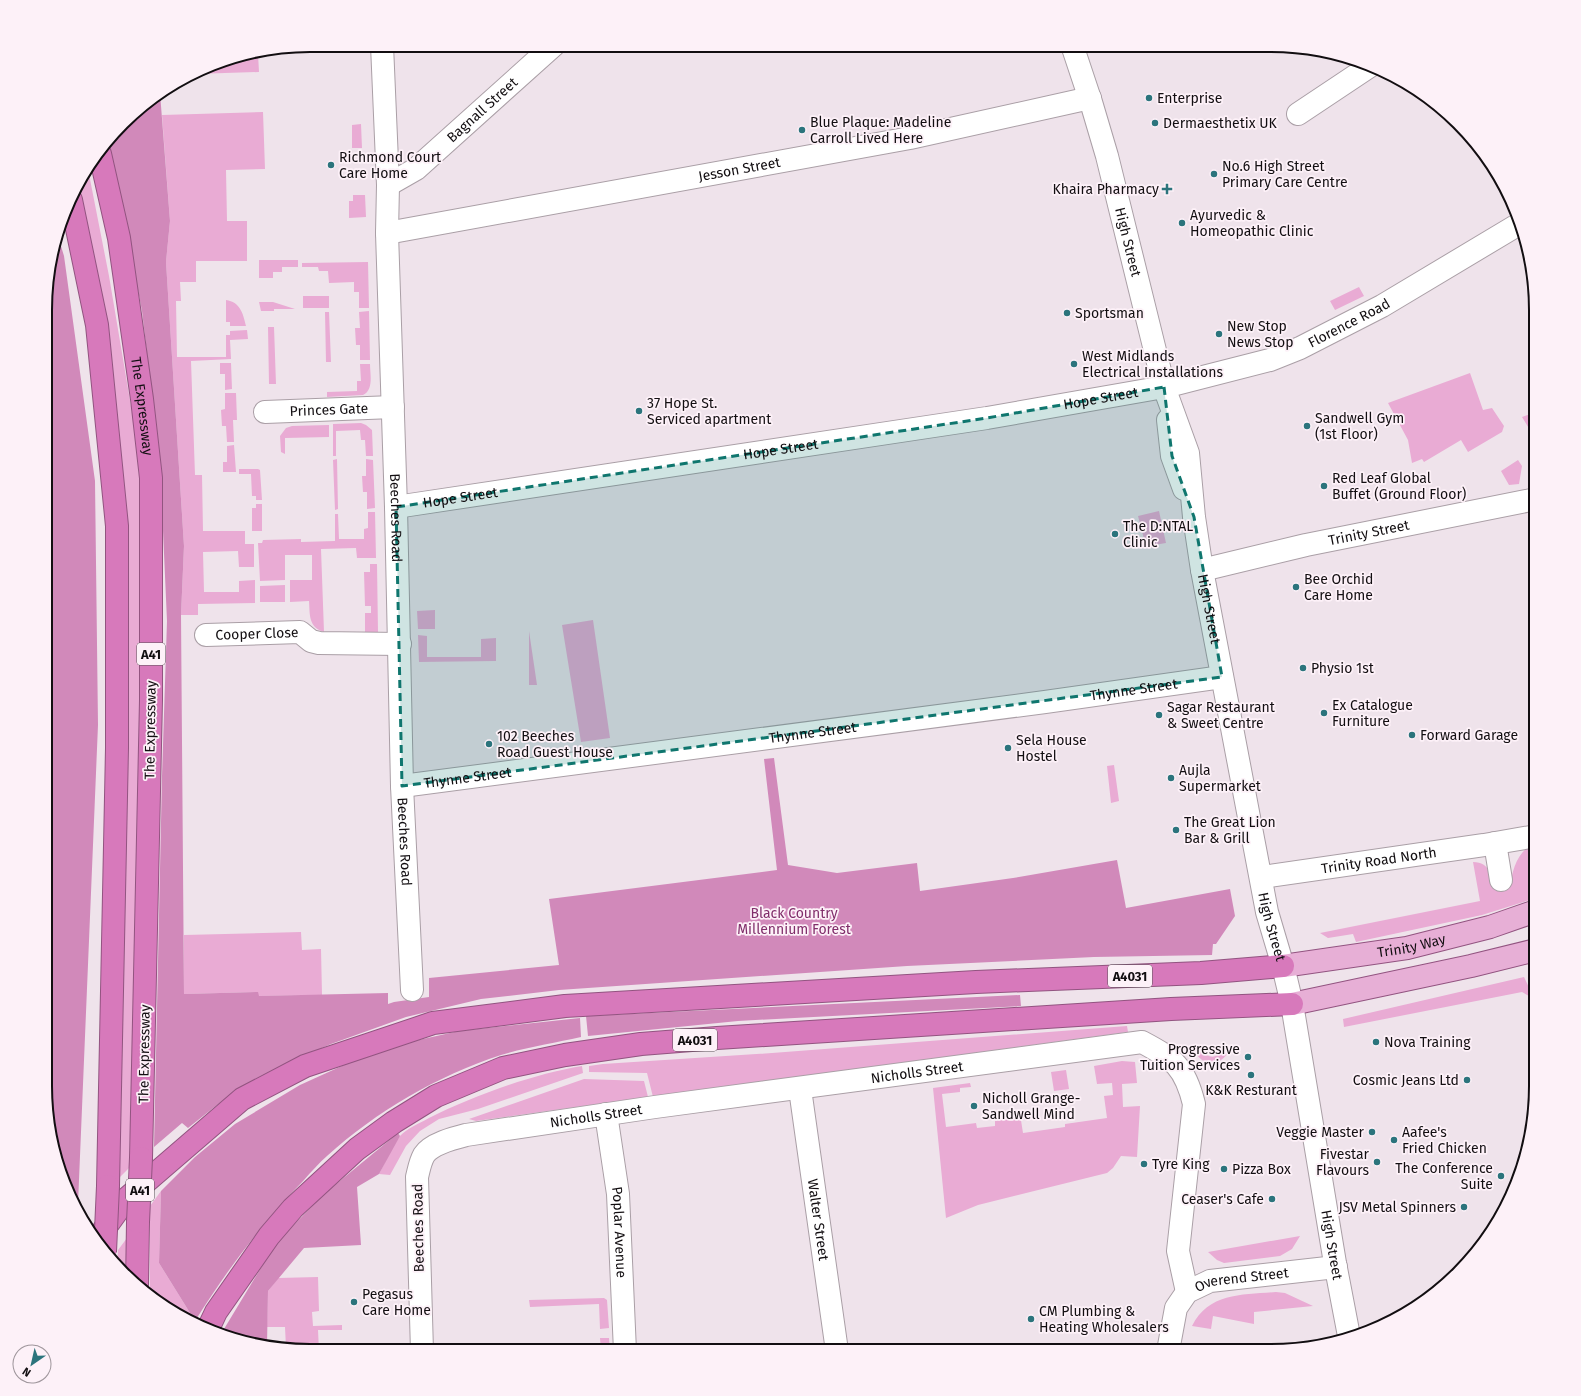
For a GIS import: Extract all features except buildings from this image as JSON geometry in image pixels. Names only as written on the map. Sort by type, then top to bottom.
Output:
[{"type":"highway","name":"The Expressway","points":[[101,159],[119,238],[142,399],[151,478],[151,716],[142,1158],[138,1222],[137,1277]]},
{"type":"highway","name":"A41","points":[[73,210],[97,326],[116,526],[117,748],[108,1186],[105,1243]]},
{"type":"highway","name":"A4031","points":[[100,1236],[126,1199],[242,1099],[305,1066],[433,1023],[565,1006],[976,982],[1201,973],[1283,966]]},
{"type":"highway","name":"A4031","points":[[211,1323],[216,1312],[269,1236],[293,1208],[357,1149],[394,1122],[436,1096],[503,1068],[641,1044],[1164,1009],[1292,1004]]},
{"type":"main road","name":"Trinity Way","points":[[1283,966],[1407,948],[1490,927],[1529,913]]},
{"type":"main road","name":"A4031","points":[[1292,1004],[1471,966],[1529,952]]},
{"type":"street","name":"Beeches Road","points":[[382,52],[388,185],[386,233],[400,644],[402,786],[412,990]]},
{"type":"street","name":"Bagnall Street","points":[[388,185],[416,169],[546,52]]},
{"type":"street","name":"High Street","points":[[1074,52],[1090,98],[1107,156],[1164,387],[1188,453],[1194,517],[1202,570],[1262,877],[1267,912],[1283,966],[1292,1004],[1348,1332]]},
{"type":"street","points":[[1298,114],[1364,70]]},
{"type":"street","name":"Jesson Street","points":[[386,233],[910,138],[1090,98]]},
{"type":"street","name":"Florence Road","points":[[1164,387],[1270,360],[1300,348],[1382,306],[1515,227]]},
{"type":"street","name":"Hope Street","points":[[396,507],[987,418],[1164,387]]},
{"type":"street","name":"Princes Gate","points":[[265,412],[393,407]]},
{"type":"street","name":"Trinity Street","points":[[1202,570],[1319,542],[1529,500]]},
{"type":"street","name":"Cooper Close","points":[[206,636],[300,632],[311,641],[319,643],[400,644]]},
{"type":"street","name":"Thynne Street","points":[[402,786],[1222,678]]},
{"type":"street","name":"Trinity Road North","points":[[1262,877],[1529,837]]},
{"type":"street","points":[[1495,843],[1501,880]]},
{"type":"street","name":"Nicholls Street","points":[[425,1154],[445,1140],[466,1135],[606,1114],[1142,1042],[1163,1053],[1179,1068],[1189,1084],[1194,1104],[1178,1251],[1187,1292]]},
{"type":"street","name":"Walter Street","points":[[800,1089],[836,1344]]},
{"type":"street","name":"Poplar Avenue","points":[[606,1114],[618,1194],[626,1344]]},
{"type":"street","name":"Beeches Road","points":[[422,1344],[417,1177],[420,1164],[425,1154]]},
{"type":"street","name":"Overend Street","points":[[1169,1344],[1176,1308],[1187,1292],[1210,1281],[1336,1267]]},
{"type":"highlighted area","points":[[1164,387],[1172,456],[1194,517],[1222,677],[402,786],[396,507],[987,418]]},
{"type":"shaded area","points":[[258,57],[259,72],[209,74],[227,66]]},
{"type":"shaded area","points":[[263,112],[265,169],[226,170],[227,221],[247,221],[247,261],[196,261],[196,282],[180,282],[181,301],[176,301],[177,357],[226,357],[226,335],[230,335],[230,331],[247,330],[248,339],[230,340],[231,359],[191,361],[195,475],[202,475],[203,531],[245,531],[245,544],[254,544],[254,567],[239,567],[238,551],[203,552],[204,592],[239,592],[239,581],[255,580],[255,603],[198,604],[198,615],[181,615],[184,546],[166,262],[170,221],[162,115]]},
{"type":"shaded area","points":[[361,124],[362,148],[352,148],[352,125]]},
{"type":"shaded area","points":[[90,177],[109,276],[136,436],[143,526],[139,838],[129,1168],[119,1178],[121,981],[126,831],[129,617],[126,530],[110,345],[90,242],[79,197]]},
{"type":"shaded area","points":[[353,195],[365,195],[366,217],[349,218],[349,201],[353,201]]},
{"type":"shaded area","points":[[259,260],[298,260],[298,267],[282,267],[282,272],[273,272],[273,278],[259,278]]},
{"type":"shaded area","points":[[368,262],[369,308],[359,308],[359,292],[354,292],[354,282],[329,283],[328,271],[319,271],[318,267],[302,267],[302,263]]},
{"type":"shaded area","points":[[1359,287],[1364,296],[1335,310],[1330,301]]},
{"type":"shaded area","points":[[303,296],[329,296],[329,308],[303,308]]},
{"type":"shaded area","points":[[226,300],[235,303],[238,306],[246,326],[230,326],[230,322],[226,322]]},
{"type":"shaded area","points":[[259,302],[273,302],[295,309],[274,309],[274,311],[261,311]]},
{"type":"shaded area","points":[[369,311],[370,360],[360,360],[360,345],[356,345],[355,328],[360,328],[359,312]]},
{"type":"shaded area","points":[[325,312],[329,312],[331,362],[326,362]]},
{"type":"shaded area","points":[[268,327],[274,327],[276,384],[269,384]]},
{"type":"shaded area","points":[[220,363],[231,363],[232,389],[225,390],[225,374],[220,374]]},
{"type":"shaded area","points":[[360,364],[370,364],[371,381],[369,389],[366,393],[363,395],[327,397],[327,392],[357,391],[357,381],[361,381]]},
{"type":"shaded area","points":[[1470,373],[1483,410],[1492,408],[1504,426],[1502,432],[1468,452],[1461,440],[1424,462],[1422,459],[1412,463],[1408,440],[1388,403]]},
{"type":"shaded area","points":[[225,393],[236,393],[237,420],[233,420],[234,442],[227,442],[226,426],[222,426],[221,410],[225,409]]},
{"type":"shaded area","points":[[1529,414],[1529,428],[1522,417]]},
{"type":"shaded area","points":[[361,423],[372,430],[373,456],[366,456],[365,440],[361,440],[360,430],[336,431],[336,456],[333,456],[333,424]]},
{"type":"shaded area","points":[[329,425],[329,437],[285,438],[285,454],[281,452],[280,436],[286,428],[292,426]]},
{"type":"shaded area","points":[[234,445],[236,472],[223,472],[223,462],[227,462],[227,446]]},
{"type":"shaded area","points":[[337,459],[338,509],[335,510],[333,460]]},
{"type":"shaded area","points":[[366,459],[373,460],[375,508],[367,509],[367,492],[363,492],[362,476],[366,476]]},
{"type":"shaded area","points":[[1518,460],[1522,466],[1519,484],[1509,485],[1501,471]]},
{"type":"shaded area","points":[[239,469],[260,470],[262,500],[256,500],[256,496],[252,496],[251,474],[239,474]]},
{"type":"shaded area","points":[[256,504],[262,504],[262,531],[252,531],[252,508],[256,508]]},
{"type":"shaded area","points":[[1159,511],[1166,543],[1154,545],[1144,539],[1138,516]]},
{"type":"shaded area","points":[[368,512],[375,512],[376,558],[357,558],[356,548],[321,549],[324,632],[315,627],[312,623],[309,601],[290,602],[290,580],[312,580],[312,555],[285,555],[285,580],[260,581],[258,543],[262,543],[263,540],[301,539],[301,542],[335,541],[335,514],[338,514],[339,539],[364,539],[364,529],[368,528]]},
{"type":"shaded area","points":[[370,564],[377,564],[378,632],[365,632],[365,613],[371,613],[371,606],[365,606],[364,572],[370,572]]},
{"type":"shaded area","points":[[285,585],[285,602],[260,602],[260,586]]},
{"type":"shaded area","points":[[435,610],[435,629],[418,629],[417,611]]},
{"type":"shaded area","points":[[593,620],[610,738],[581,742],[562,625]]},
{"type":"shaded area","points":[[529,631],[537,685],[529,685]]},
{"type":"shaded area","points":[[418,635],[427,636],[427,657],[481,657],[481,639],[496,638],[496,661],[419,662]]},
{"type":"shaded area","points":[[1114,765],[1119,801],[1111,803],[1107,766]]},
{"type":"shaded area","points":[[1529,847],[1529,900],[1482,915],[1356,942],[1353,934],[1328,938],[1320,933],[1480,901],[1473,862],[1479,863],[1486,867],[1490,874],[1492,888],[1510,887],[1514,867],[1520,855]]},
{"type":"shaded area","points":[[301,932],[302,950],[321,949],[322,995],[258,996],[258,992],[184,994],[184,935]]},
{"type":"shaded area","points":[[1524,977],[1529,988],[1529,996],[1522,992],[1344,1027],[1343,1019]]},
{"type":"shaded area","points":[[1127,1026],[1128,1032],[653,1097],[647,1073],[589,1072],[589,1066],[603,1064],[772,1053]]},
{"type":"shaded area","points":[[1202,1051],[1212,1057],[1220,1054],[1222,1051],[1228,1053],[1220,1060],[1212,1063],[1204,1061],[1196,1054]]},
{"type":"shaded area","points":[[1122,1061],[1135,1062],[1137,1083],[1122,1084],[1123,1107],[1140,1106],[1137,1157],[1121,1156],[1113,1168],[1107,1173],[978,1205],[946,1218],[933,1088],[970,1083],[971,1087],[960,1088],[960,1092],[942,1094],[946,1127],[976,1123],[977,1128],[995,1126],[995,1121],[1006,1119],[1005,1116],[1020,1114],[1023,1133],[1065,1127],[1065,1124],[1107,1118],[1104,1096],[1113,1095],[1112,1083],[1097,1084],[1094,1066]]},
{"type":"shaded area","points":[[582,1066],[583,1073],[478,1109],[439,1119],[420,1131],[406,1146],[390,1175],[379,1174],[391,1149],[400,1136],[417,1124],[484,1094],[544,1074]]},
{"type":"shaded area","points":[[1066,1070],[1069,1089],[1054,1091],[1051,1072]]},
{"type":"shaded area","points":[[584,1079],[644,1081],[648,1097],[476,1121],[469,1119]]},
{"type":"shaded area","points":[[161,1191],[159,1263],[191,1314],[150,1288],[150,1206]]},
{"type":"shaded area","points":[[1300,1236],[1292,1249],[1280,1256],[1224,1263],[1217,1260],[1208,1252]]},
{"type":"shaded area","points":[[127,1238],[127,1267],[118,1258],[118,1250]]},
{"type":"shaded area","points":[[318,1277],[319,1311],[312,1312],[313,1326],[342,1325],[342,1330],[318,1330],[319,1344],[286,1343],[285,1327],[267,1327],[268,1291],[278,1278]]},
{"type":"shaded area","points":[[1276,1292],[1285,1293],[1313,1306],[1254,1312],[1254,1324],[1213,1316],[1211,1329],[1192,1326],[1199,1315],[1218,1301],[1228,1297],[1240,1295]]},
{"type":"shaded area","points":[[604,1298],[607,1300],[609,1328],[600,1329],[599,1304],[530,1307],[529,1300]]},
{"type":"shaded area","points":[[600,1338],[609,1338],[609,1344],[600,1344]]},
{"type":"green space","name":"Black Country Millennium Forest","points":[[161,100],[170,221],[166,262],[184,546],[181,615],[184,994],[258,992],[259,996],[388,993],[388,1004],[429,997],[429,978],[559,965],[549,899],[777,870],[764,759],[774,758],[788,865],[837,873],[917,863],[920,891],[1013,878],[1117,860],[1126,908],[1230,889],[1235,916],[1216,944],[1213,944],[1212,955],[1094,957],[907,966],[559,990],[481,999],[406,1017],[331,1044],[283,1065],[246,1085],[217,1105],[188,1128],[182,1123],[154,1147],[167,621],[160,463],[142,311],[115,170],[109,148],[140,116]]},
{"type":"green space","points":[[61,245],[64,256],[95,481],[98,725],[78,1198],[66,1169],[57,1136],[54,1119],[52,1086],[52,310],[54,277]]},
{"type":"green space","points":[[1020,995],[1021,1006],[738,1021],[588,1036],[586,1016]]},
{"type":"green space","points":[[580,1018],[581,1037],[511,1052],[454,1073],[409,1096],[366,1124],[327,1156],[289,1196],[259,1230],[232,1265],[197,1318],[191,1314],[159,1263],[161,1191],[195,1157],[235,1124],[300,1085],[344,1065],[396,1045],[459,1031]]},
{"type":"green space","points":[[398,1133],[400,1136],[379,1174],[357,1187],[361,1245],[304,1248],[268,1291],[267,1340],[224,1329],[276,1243],[324,1194]]},
{"type":"place","name":"Enterprise","points":[[1149,98]]},
{"type":"place","name":"Dermaesthetix UK","points":[[1155,123]]},
{"type":"place","name":"Blue Plaque: Madeline Carroll Lived Here","points":[[802,130]]},
{"type":"place","name":"Richmond Court Care Home","points":[[331,165]]},
{"type":"place","name":"No.6 High Street Primary Care Centre","points":[[1214,174]]},
{"type":"place","name":"Khaira Pharmacy","points":[[1167,189]]},
{"type":"place","name":"Ayurvedic & Homeopathic Clinic","points":[[1182,223]]},
{"type":"place","name":"Sportsman","points":[[1067,313]]},
{"type":"place","name":"New Stop News Stop","points":[[1219,334]]},
{"type":"place","name":"West Midlands Electrical Installations","points":[[1074,364]]},
{"type":"place","name":"37 Hope St. Serviced apartment","points":[[639,411]]},
{"type":"place","name":"Sandwell Gym (1st Floor)","points":[[1307,426]]},
{"type":"place","name":"Red Leaf Global Buffet (Ground Floor)","points":[[1324,486]]},
{"type":"place","name":"The D:NTAL Clinic","points":[[1115,534]]},
{"type":"place","name":"Bee Orchid Care Home","points":[[1296,587]]},
{"type":"place","name":"Physio 1st","points":[[1303,668]]},
{"type":"place","name":"Ex Catalogue Furniture","points":[[1324,713]]},
{"type":"place","name":"Sagar Restaurant & Sweet Centre","points":[[1159,715]]},
{"type":"place","name":"Forward Garage","points":[[1412,735]]},
{"type":"place","name":"102 Beeches Road Guest House","points":[[489,744]]},
{"type":"place","name":"Sela House Hostel","points":[[1008,748]]},
{"type":"place","name":"Aujla Supermarket","points":[[1171,778]]},
{"type":"place","name":"The Great Lion Bar & Grill","points":[[1176,830]]},
{"type":"place","name":"Nova Training","points":[[1376,1042]]},
{"type":"place","name":"Progressive Tuition Services","points":[[1248,1057]]},
{"type":"place","name":"K&K Resturant","points":[[1251,1075]]},
{"type":"place","name":"Cosmic Jeans Ltd","points":[[1467,1080]]},
{"type":"place","name":"Nicholl Grange- Sandwell Mind","points":[[974,1106]]},
{"type":"place","name":"Veggie Master","points":[[1372,1132]]},
{"type":"place","name":"Aafee's Fried Chicken","points":[[1394,1140]]},
{"type":"place","name":"Fivestar Flavours","points":[[1377,1162]]},
{"type":"place","name":"Tyre King","points":[[1144,1164]]},
{"type":"place","name":"Pizza Box","points":[[1224,1169]]},
{"type":"place","name":"The Conference Suite","points":[[1501,1176]]},
{"type":"place","name":"Ceaser's Cafe","points":[[1272,1199]]},
{"type":"place","name":"JSV Metal Spinners","points":[[1464,1207]]},
{"type":"place","name":"Pegasus Care Home","points":[[354,1302]]},
{"type":"place","name":"CM Plumbing & Heating Wholesalers","points":[[1031,1319]]}]
